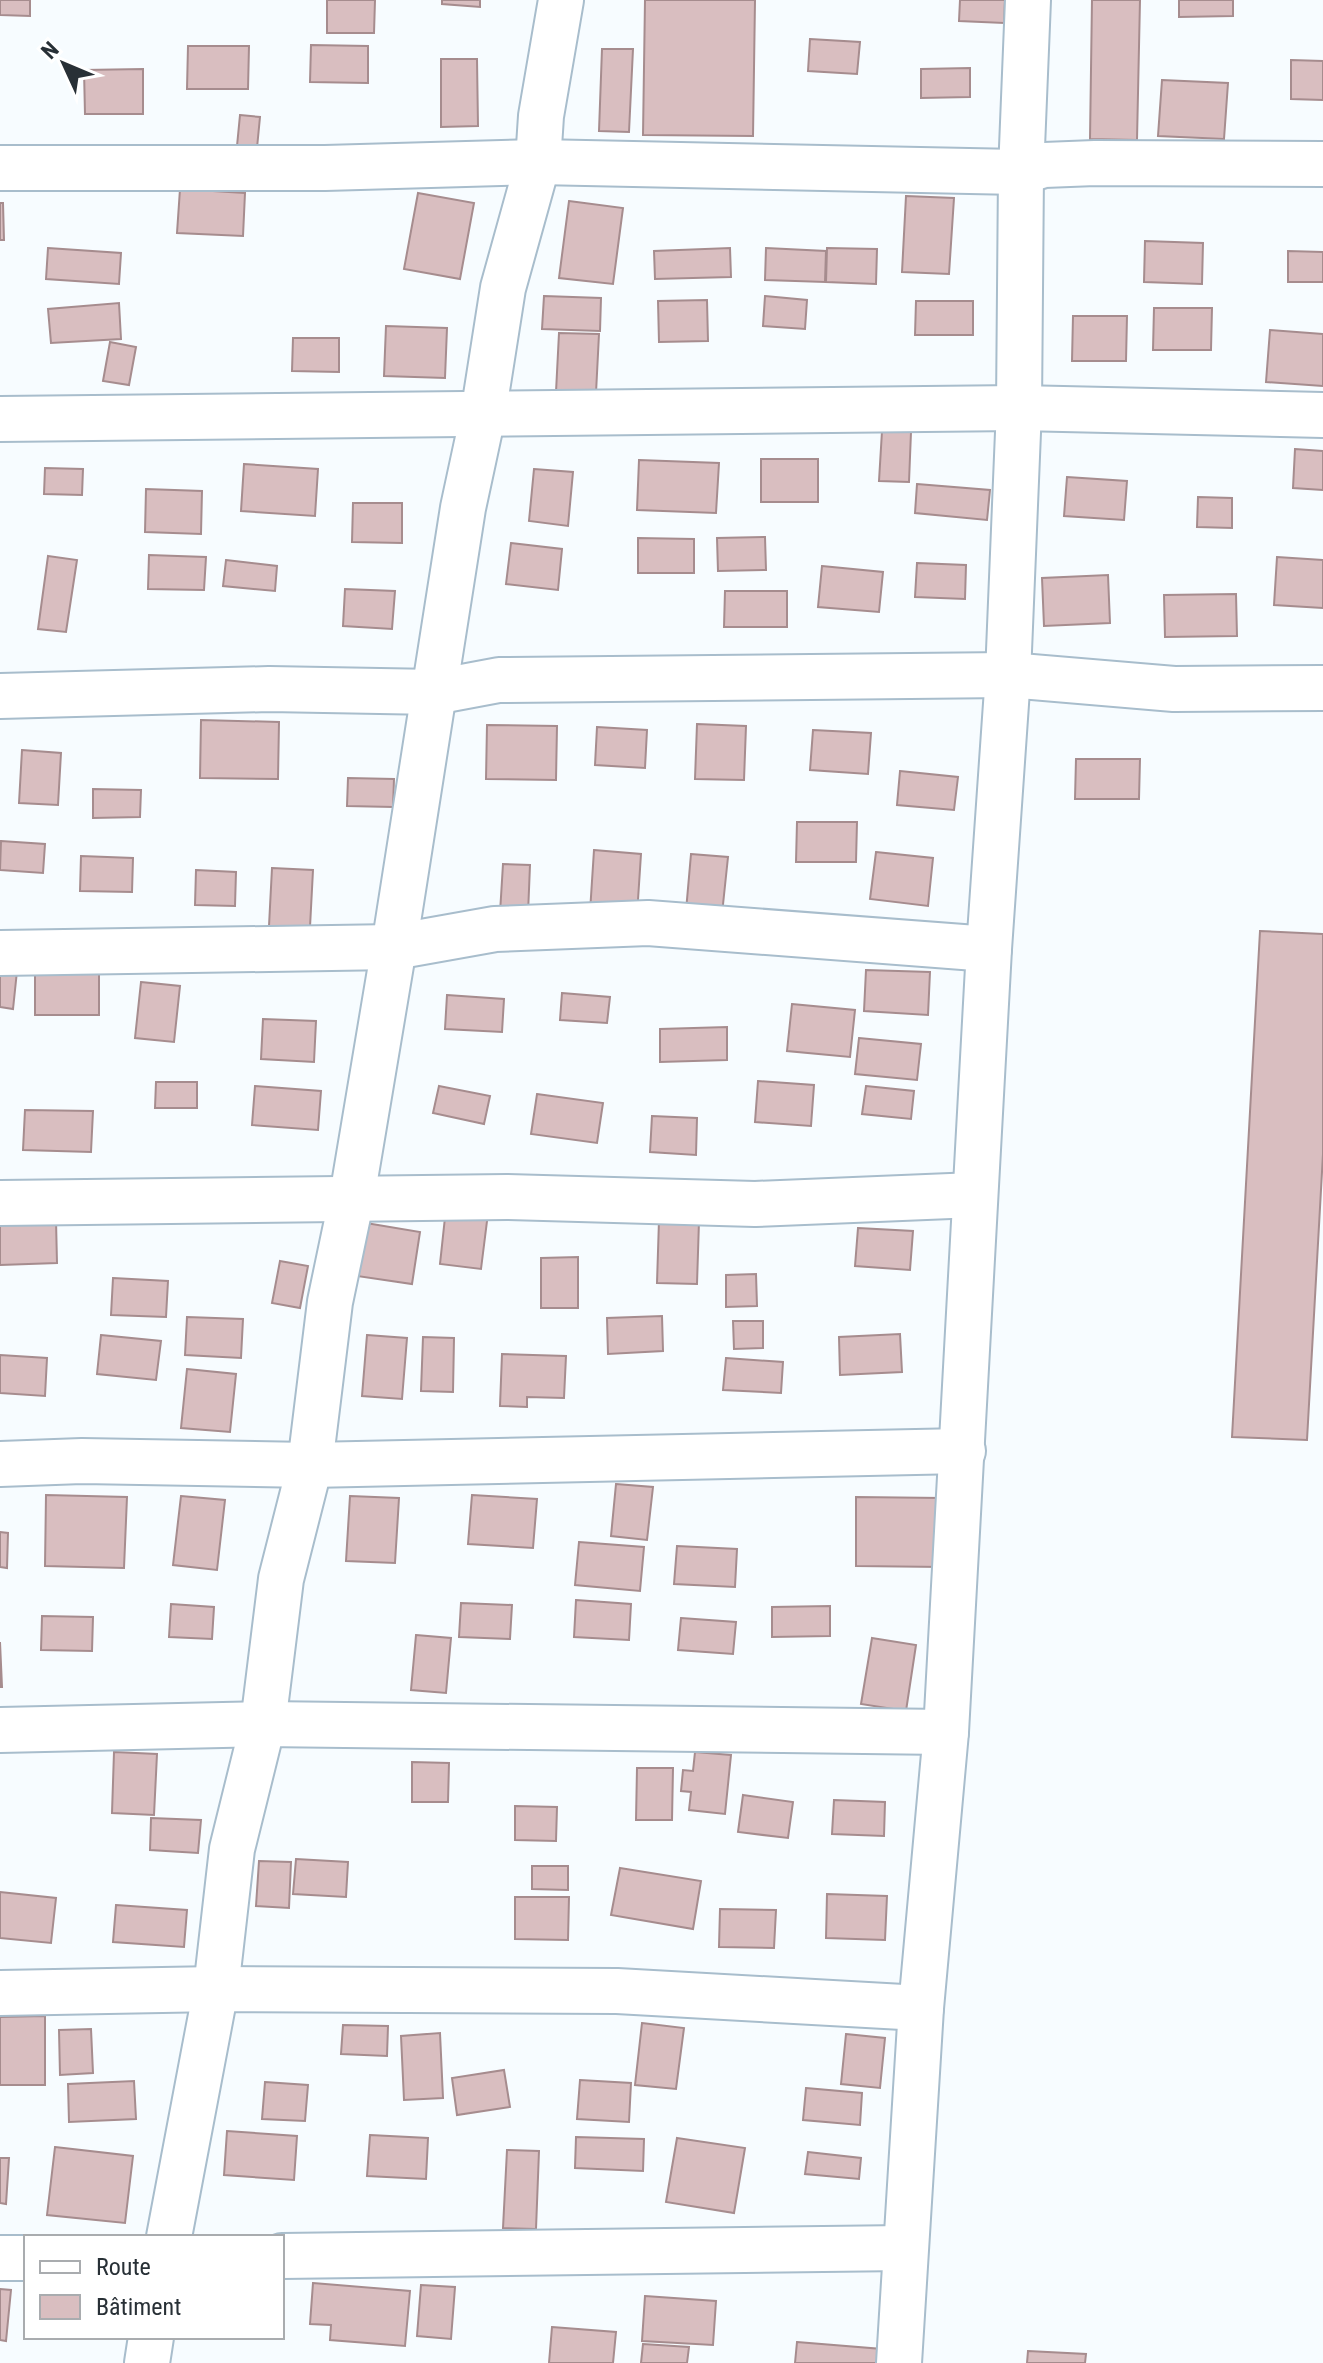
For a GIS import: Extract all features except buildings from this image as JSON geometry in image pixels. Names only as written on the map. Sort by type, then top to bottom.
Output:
[{"type":"street","points":[[169,2235],[216,1989],[232,1849],[263,1724],[281,1579],[310,1465],[330,1302],[352,1197],[394,947],[463,508],[483,415],[503,288],[538,162],[541,116],[561,0]]},
{"type":"street","points":[[899,2363],[921,2008],[946,1732],[989,949],[1008,675],[1019,408],[1021,172],[1028,0]]},
{"type":"street","points":[[0,168],[325,168],[538,162],[1021,172],[1044,165],[1095,163],[1323,164]]},
{"type":"street","points":[[0,419],[1019,408],[1323,415]]},
{"type":"street","points":[[0,696],[269,689],[435,692],[499,680],[1008,675],[1174,689],[1323,688]]},
{"type":"street","points":[[0,953],[394,947],[495,929],[648,923],[989,949]]},
{"type":"street","points":[[0,1203],[507,1197],[755,1204],[975,1195]]},
{"type":"street","points":[[0,1464],[82,1461],[310,1465],[963,1451]]},
{"type":"street","points":[[0,1730],[263,1724],[946,1732]]},
{"type":"street","points":[[0,1993],[216,1989],[617,1991],[921,2008]]},
{"type":"street","points":[[284,2256],[905,2248]]},
{"type":"street","points":[[0,2258],[24,2258]]},
{"type":"street","points":[[147,2363],[151,2339]]}]
